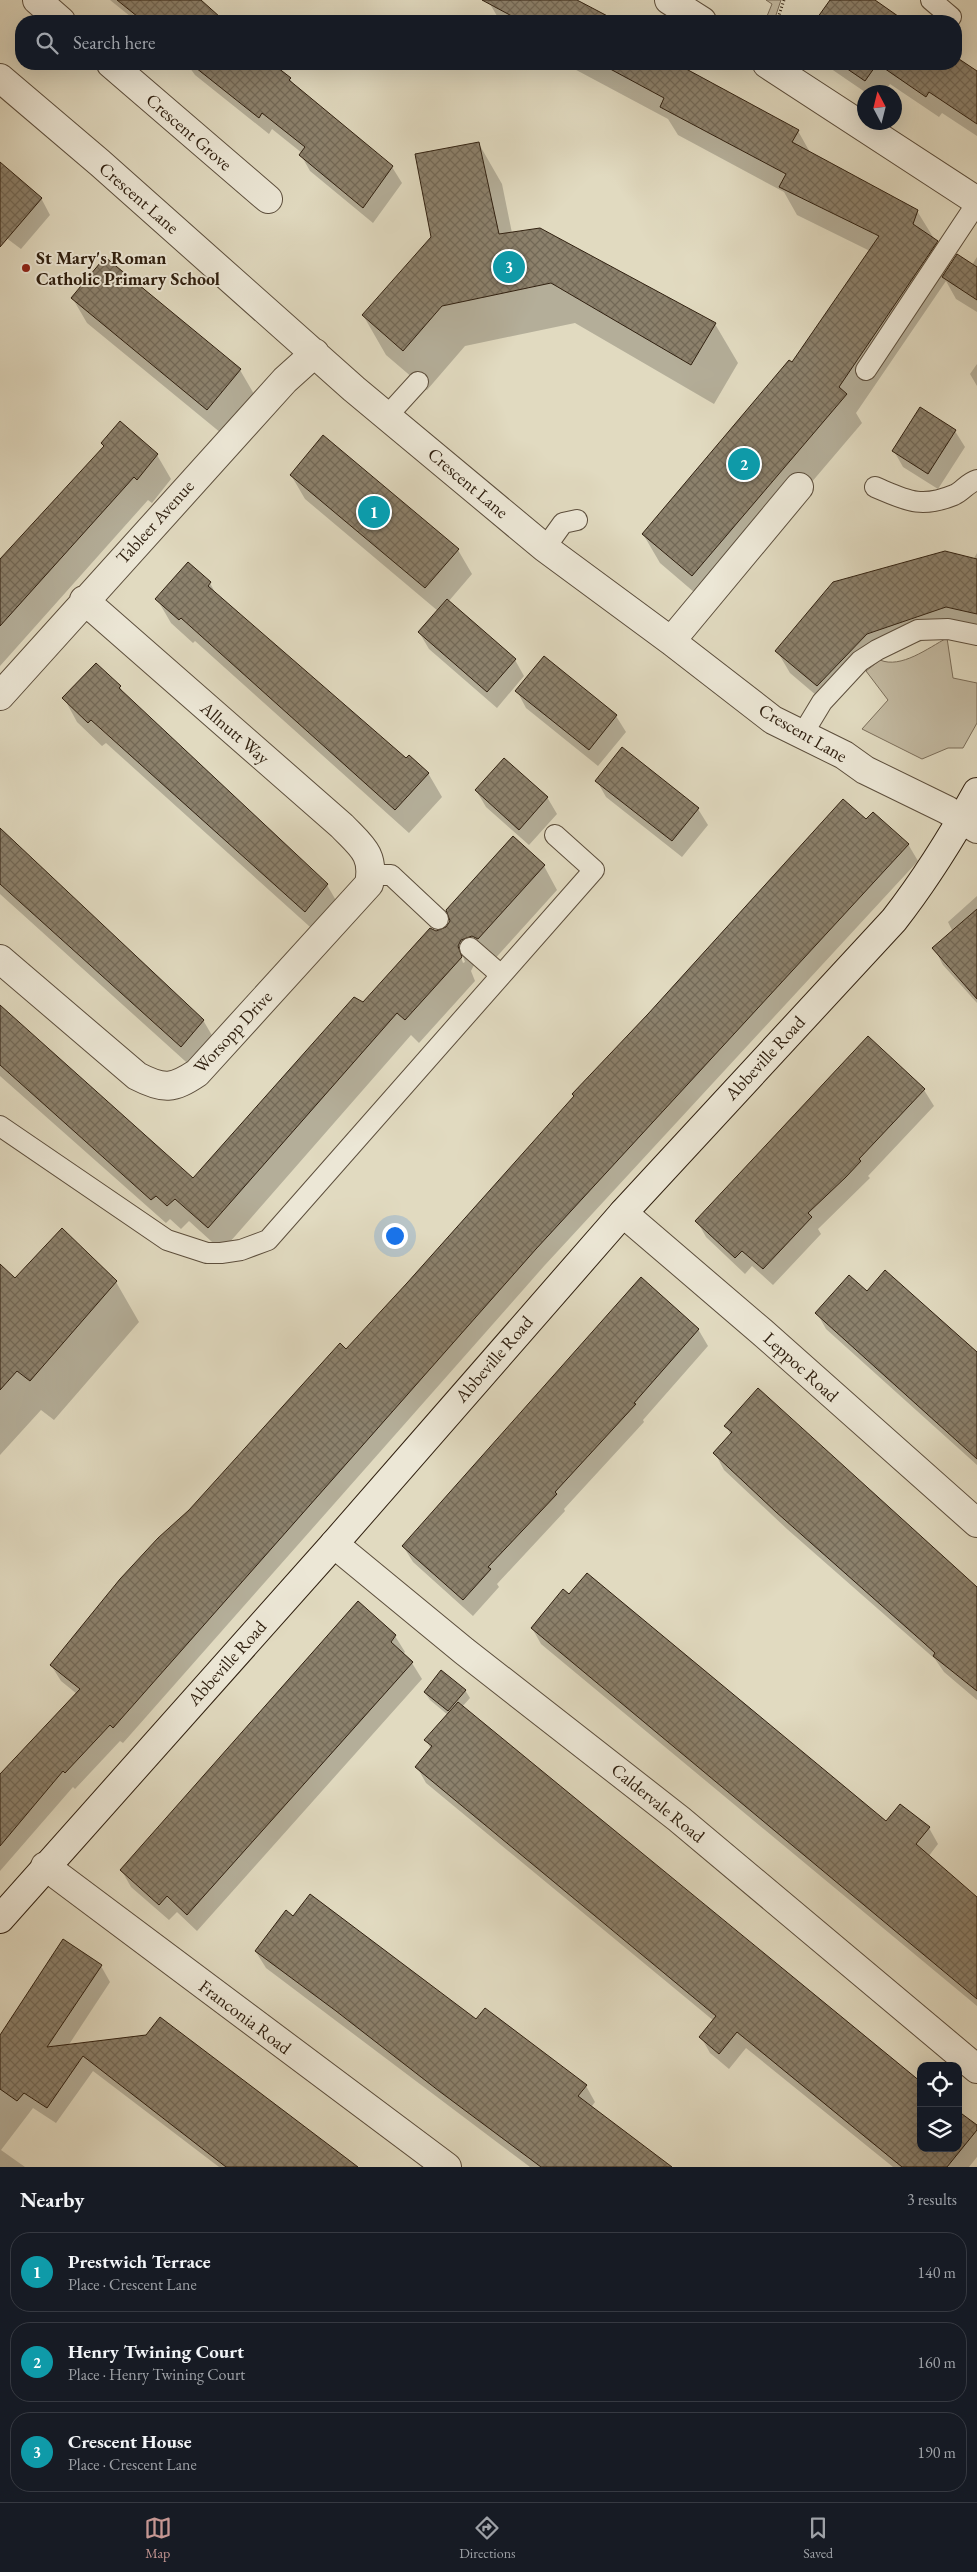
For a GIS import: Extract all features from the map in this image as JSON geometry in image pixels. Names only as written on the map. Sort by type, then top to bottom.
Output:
[{"type":"street","points":[[37,0],[54,15]]},
{"type":"street","points":[[669,0],[693,15]]},
{"type":"street","name":"Crescent Grove","points":[[118,70],[268,199]]},
{"type":"street","points":[[776,70],[977,202]]},
{"type":"street","name":"Crescent Lane","points":[[0,78],[100,163],[354,390],[388,415],[545,548],[671,641],[773,720],[970,824]]},
{"type":"street","name":"Tableer Avenue","points":[[0,696],[84,600],[285,380],[314,353]]},
{"type":"street","points":[[671,641],[799,487]]},
{"type":"street","name":"Allnutt Way","points":[[84,600],[342,826],[365,850],[372,863],[371,875]]},
{"type":"street","name":"Abbeville Road","points":[[0,1919],[45,1866],[334,1544],[623,1213],[894,920],[970,824],[977,792]]},
{"type":"street","name":"Worsopp Drive","points":[[0,959],[137,1076],[155,1085],[174,1086],[198,1073],[369,884],[371,875]]},
{"type":"street","name":"Leppoc Road","points":[[623,1213],[762,1332],[977,1523]]},
{"type":"street","name":"Caldervale Road","points":[[334,1544],[464,1651],[679,1819],[977,2069]]},
{"type":"street","name":"Franconia Road","points":[[45,1866],[446,2167]]},
{"type":"lane","points":[[931,0],[949,15]]},
{"type":"lane","points":[[866,370],[977,202]]},
{"type":"lane","points":[[388,415],[418,382]]},
{"type":"lane","points":[[875,487],[912,503],[935,502],[956,494],[970,482],[977,480]]},
{"type":"lane","points":[[545,548],[563,522],[576,520]]},
{"type":"lane","points":[[802,735],[822,702],[860,661],[877,650],[918,630],[948,629],[977,635]]},
{"type":"lane","points":[[0,1126],[167,1240],[207,1253],[241,1250],[268,1240],[594,870],[555,835]]},
{"type":"lane","points":[[371,875],[390,875],[438,919]]},
{"type":"lane","points":[[470,948],[500,975]]},
{"type":"path","points":[[779,15],[784,0]]},
{"type":"shaded area","points":[[766,0],[781,0],[776,15],[767,15],[772,4]]},
{"type":"shaded area","points":[[947,638],[953,678],[977,683],[977,723],[963,748],[948,748],[922,759],[862,729],[888,700],[866,671],[880,660],[897,662],[905,660]]},
{"type":"building","points":[[117,0],[201,0],[218,15],[136,15]]},
{"type":"building","points":[[482,0],[577,0],[606,15],[510,15]]},
{"type":"building","points":[[830,0],[875,0],[896,15],[819,15]]},
{"type":"building","points":[[962,61],[977,71],[977,124],[929,92],[926,97],[887,70],[962,70]]},
{"type":"building","points":[[199,70],[281,70],[291,78],[289,80],[393,166],[363,208],[299,155],[305,147],[262,113],[259,118]]},
{"type":"building","points":[[612,70],[688,70],[799,130],[792,142],[918,210],[913,224],[938,241],[839,387],[847,394],[692,576],[642,534],[789,360],[792,362],[879,236],[779,187],[786,174],[660,107],[664,98]]},
{"type":"building","points":[[849,70],[873,70],[865,81]]},
{"type":"building","points":[[479,142],[499,234],[540,228],[716,323],[691,365],[551,283],[442,306],[403,351],[362,315],[431,237],[415,154]]},
{"type":"building","points":[[0,162],[42,198],[0,247]]},
{"type":"building","points":[[957,254],[977,267],[977,300],[942,277]]},
{"type":"building","points":[[105,257],[241,369],[207,410],[71,298]]},
{"type":"building","points":[[920,407],[956,430],[928,474],[892,451]]},
{"type":"building","points":[[120,421],[158,454],[137,480],[134,477],[0,626],[0,559],[104,446],[101,443]]},
{"type":"building","points":[[323,435],[459,549],[425,588],[290,475]]},
{"type":"building","points":[[945,551],[977,559],[977,614],[946,607],[867,634],[817,686],[775,651],[833,582]]},
{"type":"building","points":[[188,562],[211,582],[208,586],[406,758],[409,755],[429,773],[395,810],[181,618],[179,620],[155,599]]},
{"type":"building","points":[[447,599],[516,659],[487,692],[418,632]]},
{"type":"building","points":[[544,656],[617,715],[589,750],[515,691]]},
{"type":"building","points":[[96,663],[121,686],[119,688],[328,884],[305,912],[91,720],[88,723],[62,698]]},
{"type":"building","points":[[622,747],[699,808],[672,841],[595,781]]},
{"type":"building","points":[[504,758],[548,797],[519,830],[475,790]]},
{"type":"building","points":[[843,799],[866,819],[873,812],[909,844],[536,1249],[113,1728],[110,1725],[65,1773],[63,1771],[0,1846],[0,1774],[80,1689],[50,1665],[120,1579],[158,1538],[189,1510],[340,1343],[346,1349],[574,1096],[572,1094],[648,1014]]},
{"type":"building","points":[[0,828],[204,1020],[181,1047],[0,884]]},
{"type":"building","points":[[513,836],[545,865],[478,939],[472,936],[461,940],[458,946],[462,957],[405,1020],[397,1013],[208,1228],[175,1199],[167,1206],[156,1196],[151,1200],[0,1065],[0,1005],[193,1178],[354,997],[363,1002],[430,928],[436,931],[446,927],[450,921],[446,910]]},
{"type":"building","points":[[977,909],[977,999],[932,948]]},
{"type":"building","points":[[868,1036],[925,1089],[859,1159],[861,1161],[846,1177],[808,1213],[812,1217],[763,1269],[742,1251],[735,1258],[695,1221]]},
{"type":"building","points":[[62,1228],[117,1281],[30,1381],[17,1371],[0,1390],[0,1264],[15,1278]]},
{"type":"building","points":[[885,1270],[977,1352],[977,1459],[815,1313],[849,1275],[867,1291]]},
{"type":"building","points":[[641,1277],[699,1329],[634,1403],[636,1404],[555,1492],[557,1494],[488,1567],[491,1569],[463,1600],[402,1546]]},
{"type":"building","points":[[758,1388],[977,1587],[977,1691],[933,1656],[935,1653],[776,1512],[713,1453],[732,1432],[724,1426]]},
{"type":"building","points":[[587,1573],[886,1821],[900,1804],[930,1827],[916,1844],[977,1897],[977,1999],[531,1628],[563,1589],[569,1594]]},
{"type":"building","points":[[358,1601],[396,1635],[391,1642],[413,1662],[187,1915],[167,1896],[159,1905],[120,1870]]},
{"type":"building","points":[[441,1670],[466,1690],[448,1711],[424,1692]]},
{"type":"building","points":[[458,1702],[917,2079],[917,2152],[959,2152],[947,2167],[902,2167],[737,2032],[719,2054],[699,2037],[716,2016],[415,1767],[432,1746],[424,1740]]},
{"type":"building","points":[[310,1894],[476,2019],[485,2008],[587,2085],[578,2096],[672,2167],[541,2167],[439,2091],[255,1951],[286,1910],[293,1916]]},
{"type":"building","points":[[63,1939],[102,1965],[47,2047],[146,2035],[160,2017],[358,2167],[226,2167],[83,2056],[47,2108],[24,2093],[17,2101],[0,2089],[0,2035]]},
{"type":"building","points":[[962,2114],[977,2125],[977,2130],[962,2148]]},
{"type":"place","name":"Crescent House","points":[[509,267]]},
{"type":"place","name":"St Mary's Roman Catholic Primary School","points":[[26,268]]},
{"type":"place","name":"Henry Twining Court","points":[[744,464]]},
{"type":"place","name":"Prestwich Terrace","points":[[374,512]]}]
